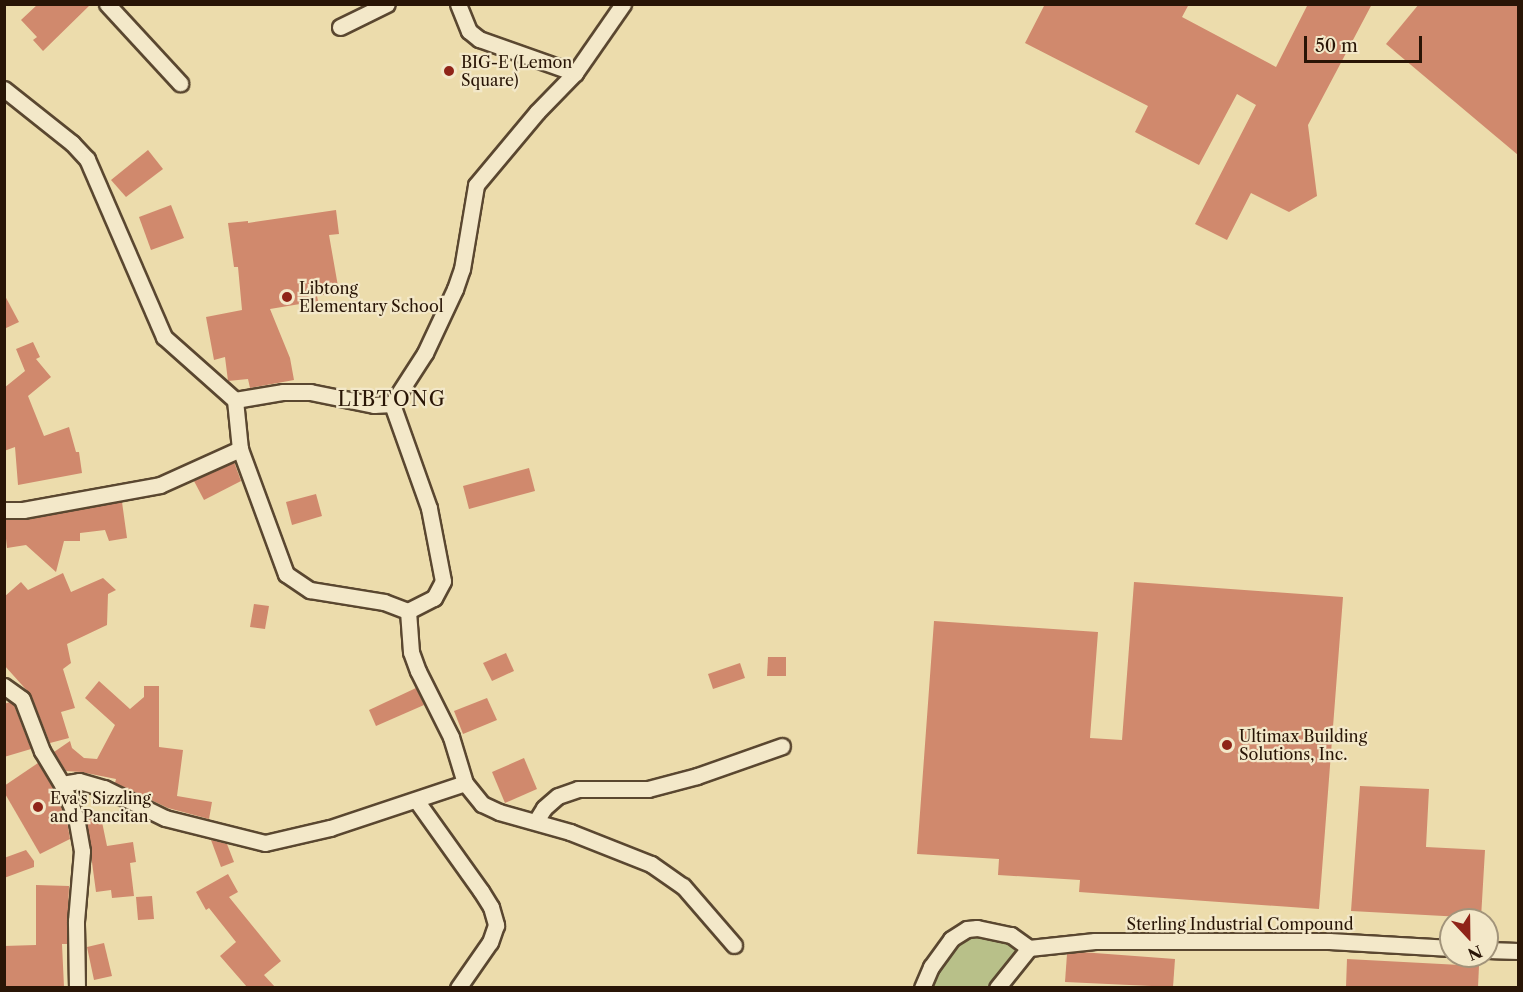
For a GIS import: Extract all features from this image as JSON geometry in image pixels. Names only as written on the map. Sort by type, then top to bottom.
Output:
[{"type":"street","points":[[107,4],[180,83]]},
{"type":"street","points":[[340,27],[387,4]]},
{"type":"street","points":[[458,4],[469,31],[479,39],[575,73]]},
{"type":"street","points":[[392,404],[425,353],[455,290],[462,269],[476,185],[537,112],[575,73],[623,4]]},
{"type":"street","points":[[4,88],[72,143],[87,159],[164,337],[236,400],[240,448],[286,574],[310,590],[384,602],[408,611],[423,606],[434,597],[443,581],[429,508],[392,404]]},
{"type":"street","points":[[236,400],[283,392],[310,392],[374,405],[392,404]]},
{"type":"street","points":[[4,510],[23,510],[160,485],[240,448]]},
{"type":"street","points":[[408,611],[411,652],[451,737],[465,783],[482,804],[499,812],[536,821],[651,864],[683,886],[734,945]]},
{"type":"street","points":[[4,686],[22,699],[42,751],[62,784],[76,818],[82,851],[76,921],[77,987]]},
{"type":"street","points":[[536,821],[544,808],[558,796],[578,789],[648,789],[697,776],[782,746]]},
{"type":"street","points":[[62,784],[79,781],[104,788],[165,818],[265,843],[330,828],[465,783]]},
{"type":"street","points":[[416,800],[481,891],[491,907],[496,925],[490,942],[458,987]]},
{"type":"street","points":[[921,987],[931,967],[951,939],[967,929],[977,928],[1011,935],[1029,948],[997,987]]},
{"type":"street","name":"Sterling Industrial Compound","points":[[1029,948],[1095,941],[1329,941],[1439,947]]},
{"type":"street","points":[[1499,950],[1518,951]]},
{"type":"green space","points":[[967,929],[1029,948],[997,987],[922,988]]},
{"type":"building","points":[[38,4],[91,4],[43,51],[33,40],[37,37],[21,20]]},
{"type":"building","points":[[1045,4],[1189,4],[1182,17],[1276,67],[1308,4],[1372,4],[1308,125],[1317,196],[1289,212],[1251,193],[1227,240],[1195,224],[1256,105],[1237,94],[1199,165],[1135,132],[1148,106],[1025,43]]},
{"type":"building","points":[[1419,4],[1518,4],[1518,155],[1386,44]]},
{"type":"building","points":[[148,150],[163,169],[126,197],[111,180]]},
{"type":"building","points":[[171,205],[184,238],[151,250],[139,217]]},
{"type":"building","name":"Libtong Elementary School","points":[[336,210],[339,234],[329,235],[339,292],[317,296],[318,301],[270,309],[290,358],[294,380],[250,388],[248,379],[228,381],[225,357],[214,360],[206,317],[242,310],[238,267],[234,267],[228,223],[248,221],[248,223]]},
{"type":"building","points":[[4,294],[19,322],[4,329]]},
{"type":"building","points":[[33,342],[40,357],[36,359],[51,377],[28,396],[44,436],[69,427],[76,452],[79,452],[82,473],[18,485],[15,447],[4,451],[4,388],[25,371],[16,349]]},
{"type":"building","points":[[234,462],[241,481],[204,500],[194,481]]},
{"type":"building","points":[[529,468],[535,491],[469,509],[463,486]]},
{"type":"building","points":[[316,494],[322,516],[292,525],[286,502]]},
{"type":"building","points":[[122,502],[127,538],[109,541],[105,530],[80,533],[80,541],[64,541],[56,572],[26,545],[7,548],[4,520],[25,520]]},
{"type":"building","points":[[63,573],[71,592],[103,578],[116,590],[108,594],[107,625],[67,644],[71,663],[63,669],[75,708],[61,712],[69,738],[50,743],[31,695],[4,665],[4,597],[21,582],[28,590]]},
{"type":"building","points":[[1134,582],[1343,597],[1319,909],[1079,892],[1080,880],[998,875],[999,859],[917,854],[934,621],[1098,632],[1090,738],[1122,740]]},
{"type":"building","points":[[254,604],[269,606],[265,629],[250,627]]},
{"type":"building","points":[[506,653],[514,671],[492,681],[483,663]]},
{"type":"building","points":[[768,657],[786,657],[786,676],[767,676]]},
{"type":"building","points":[[740,663],[745,678],[713,689],[708,674]]},
{"type":"building","points":[[99,681],[130,709],[144,697],[144,686],[159,686],[159,747],[183,750],[177,796],[212,802],[209,819],[168,808],[115,783],[116,779],[66,771],[54,752],[70,741],[72,748],[84,758],[97,759],[115,725],[85,698]]},
{"type":"building","points":[[416,688],[424,705],[376,726],[369,710]]},
{"type":"building","points":[[487,698],[497,720],[463,734],[454,711]]},
{"type":"building","points":[[10,702],[14,705],[31,749],[4,757],[4,704]]},
{"type":"building","points":[[524,758],[537,789],[505,803],[492,772]]},
{"type":"building","points":[[38,763],[53,788],[67,821],[70,839],[40,854],[4,792],[4,786]]},
{"type":"building","points":[[1360,786],[1429,789],[1426,847],[1485,850],[1482,908],[1439,908],[1439,916],[1351,911]]},
{"type":"building","points":[[86,818],[109,819],[102,822],[107,846],[133,842],[136,862],[130,863],[134,896],[112,898],[111,890],[96,892]]},
{"type":"building","points":[[211,840],[227,844],[234,862],[221,867]]},
{"type":"building","points":[[26,850],[34,861],[34,867],[4,878],[4,858]]},
{"type":"building","points":[[228,874],[238,892],[229,897],[281,961],[264,975],[275,987],[247,987],[220,956],[236,942],[209,908],[206,910],[196,892]]},
{"type":"building","points":[[36,885],[69,886],[67,944],[62,944],[64,987],[4,987],[4,946],[36,945]]},
{"type":"building","points":[[152,896],[154,919],[138,920],[136,897]]},
{"type":"building","points":[[104,943],[112,976],[94,980],[87,947]]},
{"type":"building","points":[[1081,952],[1175,959],[1173,987],[1065,982],[1067,954]]},
{"type":"building","points":[[1347,959],[1439,964],[1439,968],[1479,968],[1478,987],[1346,987]]},
{"type":"place","name":"BIG-E (Lemon Square)","points":[[449,71]]},
{"type":"place","name":"Libtong Elementary School","points":[[287,297]]},
{"type":"place","name":"Ultimax Building Solutions, Inc.","points":[[1227,745]]},
{"type":"place","name":"Eva's Sizzling and Pancitan","points":[[38,807]]},
{"type":"district","name":"LIBTONG","points":[[392,399]]}]
